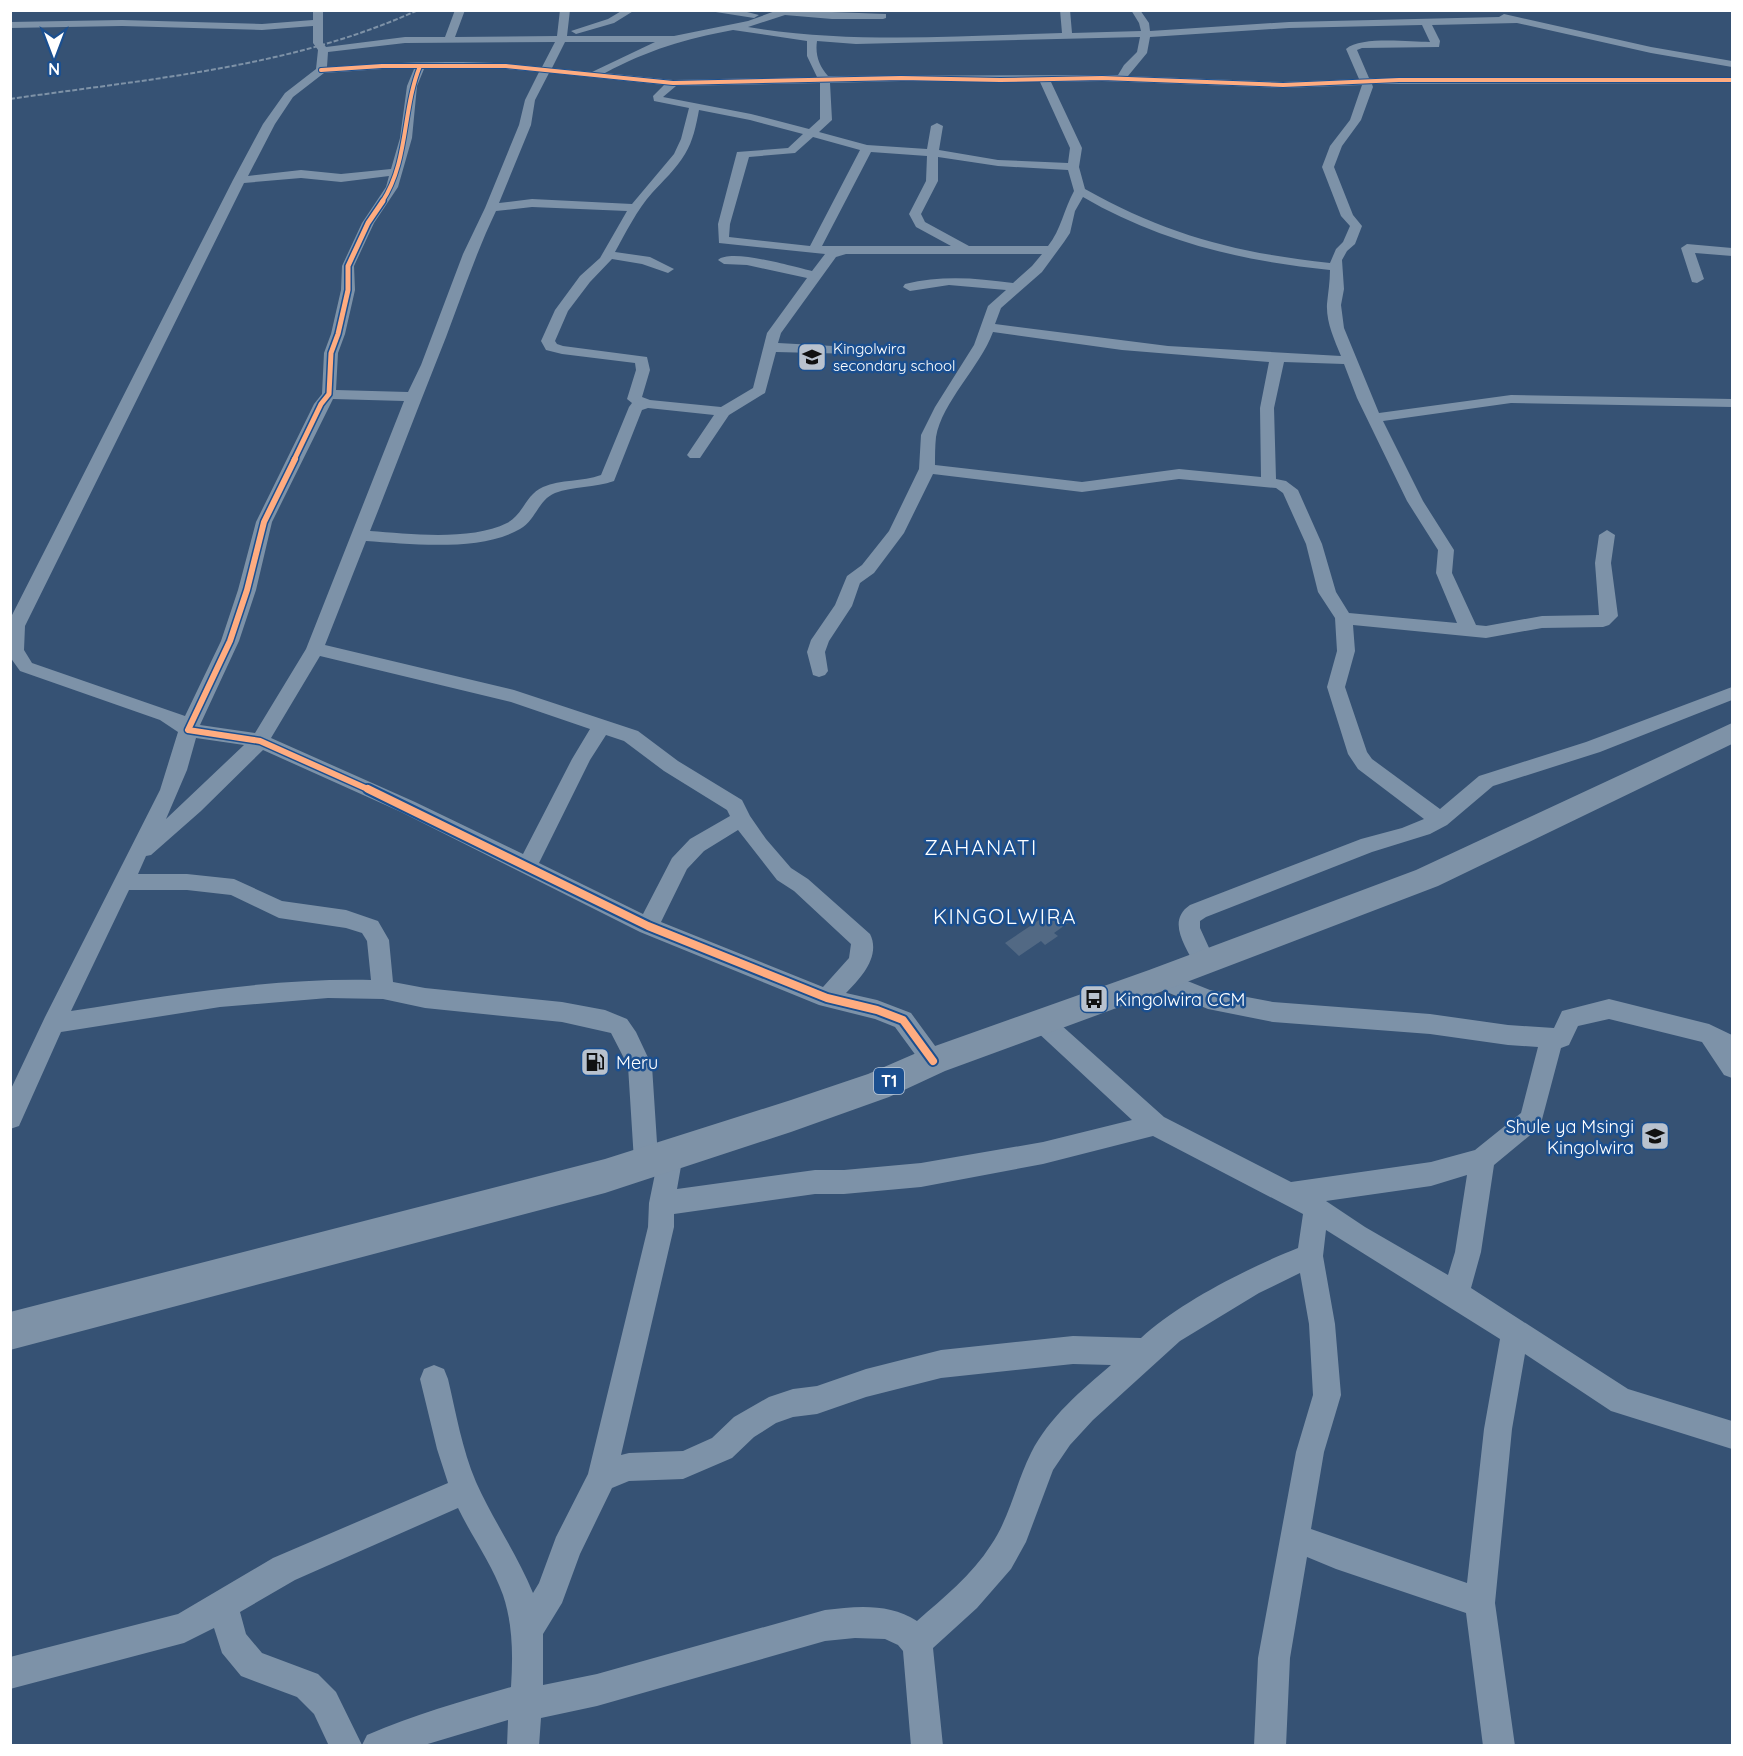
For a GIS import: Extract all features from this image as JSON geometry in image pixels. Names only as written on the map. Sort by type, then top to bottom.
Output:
[{"type":"highway","name":"T1","points":[[10,1330],[605,1176],[877,1086],[933,1061],[1043,1023],[1427,878],[1732,733]]},
{"type":"street","points":[[449,40],[460,10]]},
{"type":"street","points":[[137,854],[194,807],[260,741],[315,648],[413,397],[428,365],[469,254],[491,208],[525,125],[530,100],[562,36],[565,10]]},
{"type":"street","points":[[562,36],[611,21],[631,10]]},
{"type":"street","points":[[706,10],[769,17]]},
{"type":"street","points":[[1065,10],[1067,36]]},
{"type":"street","points":[[1122,78],[1128,67],[1142,53],[1146,34],[1144,23],[1135,10]]},
{"type":"street","points":[[1470,10],[1640,47],[1732,64]]},
{"type":"street","points":[[592,76],[635,54],[672,39],[732,27],[786,11],[832,16],[883,16]]},
{"type":"street","points":[[112,12],[120,14],[122,23]]},
{"type":"street","points":[[10,25],[122,23],[262,27],[318,16],[318,44],[323,51],[321,70]]},
{"type":"street","points":[[732,27],[752,32],[812,39],[856,41],[1146,34],[1289,25],[1517,20]]},
{"type":"street","points":[[1425,21],[1435,45],[1361,45],[1351,49],[1368,87],[1365,100],[1355,120],[1336,146],[1328,166],[1347,216],[1356,226],[1349,244],[1342,249],[1336,260],[1335,319],[1375,418],[1415,501],[1446,550],[1443,573],[1469,630]]},
{"type":"street","points":[[323,51],[382,41],[562,36],[672,39]]},
{"type":"street","points":[[812,39],[811,48],[817,72],[825,80],[826,120],[791,151],[741,154],[743,157],[722,234],[725,240],[814,250],[1050,250]]},
{"type":"street","points":[[933,1061],[903,1020],[877,1010],[827,998],[648,926],[408,807],[260,741],[188,730],[179,721],[167,715],[26,667],[15,650],[16,626],[239,180],[269,124],[289,95],[321,70],[350,67],[420,66],[506,66],[673,83],[1122,78],[1283,85],[1366,81],[1732,80]]},
{"type":"street","points":[[10,1118],[53,1024],[174,778],[188,730],[230,641],[247,590],[264,522],[321,404],[329,394],[331,353],[338,334],[348,290],[348,266],[368,223],[392,187],[406,138],[412,86],[420,66]]},
{"type":"street","points":[[1044,79],[1076,148],[1073,167],[1080,191],[1108,207],[1179,238],[1245,253],[1335,267]]},
{"type":"street","points":[[673,83],[657,96],[658,99],[695,105],[811,132],[867,148],[998,163],[1073,167]]},
{"type":"street","points":[[695,105],[687,139],[679,155],[665,170],[659,181],[648,190],[607,255],[585,279],[562,310],[548,341],[551,347],[562,350],[642,360],[643,370],[634,399],[648,404],[724,412]]},
{"type":"street","points":[[937,126],[932,181],[915,214],[920,224],[967,250]]},
{"type":"street","points":[[814,250],[867,148]]},
{"type":"street","points":[[239,180],[301,174],[341,178],[395,172]]},
{"type":"street","points":[[819,671],[816,652],[820,640],[843,606],[854,580],[868,569],[896,533],[914,500],[927,469],[929,435],[942,407],[981,345],[994,306],[1037,269],[1064,233],[1069,211],[1080,191]]},
{"type":"street","points":[[491,208],[532,203],[636,208]]},
{"type":"street","points":[[1697,279],[1687,248],[1732,252]]},
{"type":"street","points":[[695,455],[724,412],[760,390],[774,333],[831,254],[846,250]]},
{"type":"street","points":[[607,255],[645,260],[668,269]]},
{"type":"street","points":[[724,260],[755,263],[815,276]]},
{"type":"street","points":[[910,287],[928,282],[952,280],[1014,287]]},
{"type":"street","points":[[986,327],[1205,354],[1276,360],[1350,360]]},
{"type":"street","points":[[769,347],[851,351]]},
{"type":"street","points":[[1268,483],[1270,468],[1267,408],[1276,360]]},
{"type":"street","points":[[329,394],[413,397]]},
{"type":"street","points":[[1375,418],[1511,399],[1732,403]]},
{"type":"street","points":[[359,536],[490,535],[518,524],[532,502],[546,491],[599,482],[608,478],[636,407],[648,404]]},
{"type":"street","points":[[927,469],[1083,487],[1179,474],[1286,487],[1293,495],[1314,544],[1327,592],[1344,618],[1346,651],[1336,687],[1355,747],[1365,764],[1440,820]]},
{"type":"street","points":[[1344,618],[1499,631],[1542,622],[1607,620],[1609,616],[1603,563],[1606,535]]},
{"type":"street","points":[[315,648],[514,696],[603,725],[632,736],[671,766],[724,796],[735,805],[741,819],[784,874],[801,885],[862,940],[860,960],[827,998]]},
{"type":"street","points":[[1204,961],[1189,928],[1189,917],[1193,913],[1368,844],[1393,838],[1440,820],[1472,790],[1486,781],[1593,747],[1732,693]]},
{"type":"street","points":[[527,865],[538,847],[585,748],[603,725]]},
{"type":"street","points":[[648,926],[678,864],[697,845],[741,819]]},
{"type":"street","points":[[123,882],[188,882],[234,887],[279,909],[346,919],[370,927],[378,940],[383,990]]},
{"type":"street","points":[[1160,979],[1208,999],[1273,1012],[1561,1038],[1570,1018],[1609,1009],[1709,1034],[1732,1046]]},
{"type":"street","points":[[53,1024],[220,997],[308,990],[383,990],[425,998],[561,1012],[605,1020],[619,1026],[628,1039],[640,1066],[659,1158],[662,1203],[658,1239],[602,1477],[567,1548],[551,1592],[527,1631]]},
{"type":"street","points":[[1043,1023],[1155,1125],[1316,1208],[1356,1236],[1456,1294],[1621,1401],[1732,1435]]},
{"type":"street","points":[[1709,1034],[1732,1068]]},
{"type":"street","points":[[1289,1194],[1431,1174],[1482,1159],[1531,1119],[1551,1037]]},
{"type":"street","points":[[662,1203],[815,1182],[844,1182],[921,1175],[1043,1153],[1155,1125]]},
{"type":"street","points":[[1456,1294],[1468,1252],[1482,1159]]},
{"type":"street","points":[[1270,1746],[1274,1658],[1310,1452],[1326,1395],[1322,1324],[1310,1256],[1316,1208]]},
{"type":"street","points":[[916,1643],[977,1585],[1008,1546],[1022,1518],[1033,1477],[1051,1447],[1078,1417],[1161,1337],[1245,1287],[1286,1265],[1310,1256]]},
{"type":"street","points":[[1499,1746],[1480,1603],[1498,1429],[1515,1333]]},
{"type":"street","points":[[602,1477],[629,1467],[660,1468],[683,1465],[722,1448],[744,1427],[769,1411],[793,1403],[817,1400],[866,1383],[924,1368],[1063,1351],[1146,1352]]},
{"type":"street","points":[[434,1379],[454,1459],[465,1491],[518,1594],[527,1631],[523,1746]]},
{"type":"street","points":[[10,1673],[184,1628],[284,1569],[465,1491]]},
{"type":"street","points":[[1296,1537],[1336,1554],[1480,1603]]},
{"type":"street","points":[[223,1606],[233,1642],[252,1665],[307,1685],[325,1703],[346,1746]]},
{"type":"street","points":[[378,1746],[433,1725],[526,1702],[597,1690],[814,1628],[841,1623],[885,1623],[904,1630],[916,1643],[921,1667],[927,1746]]},
{"type":"building","points":[[1054,910],[1068,923],[1054,933],[1058,936],[1045,945],[1041,941],[1019,956],[1005,943]]},
{"type":"railway","points":[[10,99],[218,69],[269,58],[320,46],[370,30],[418,10]]},
{"type":"cycle path","points":[[321,70],[382,66],[506,66],[673,83],[901,78],[1000,80],[1102,78],[1283,85],[1399,80],[1732,80]]},
{"type":"cycle path","points":[[420,66],[412,86],[406,138],[392,187],[368,223],[348,266],[348,290],[338,334],[331,353],[329,394],[321,404],[264,522],[247,590],[230,641],[188,730],[260,741],[408,807],[648,926],[827,998],[877,1010],[903,1020],[933,1061]]},
{"type":"place","name":"Kingolwira secondary school","points":[[812,357]]},
{"type":"place","name":"Kingolwira CCM","points":[[1094,999]]},
{"type":"place","name":"Meru","points":[[595,1062]]},
{"type":"place","name":"Shule ya Msingi Kingolwira","points":[[1655,1136]]},
{"type":"district","name":"ZAHANATI","points":[[981,847]]},
{"type":"district","name":"KINGOLWIRA","points":[[1005,916]]}]
